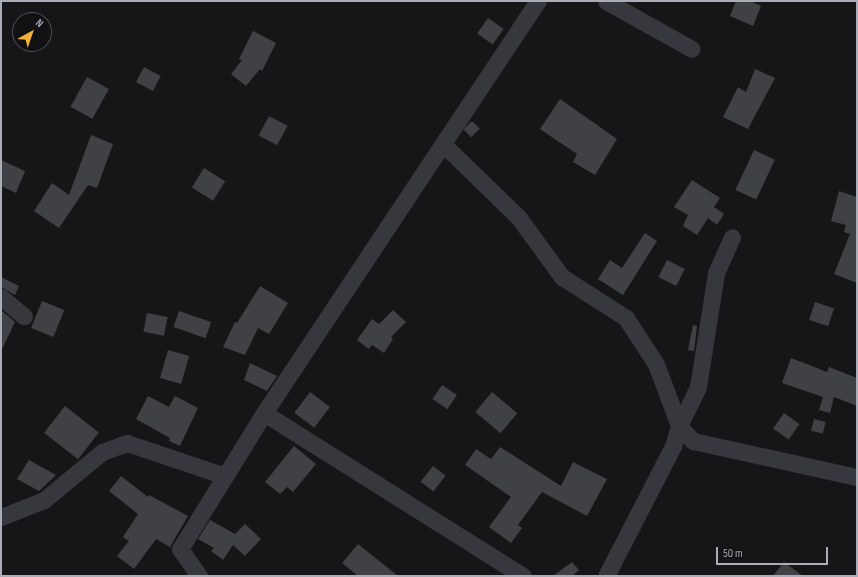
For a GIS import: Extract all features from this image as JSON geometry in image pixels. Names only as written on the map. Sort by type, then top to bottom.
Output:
[{"type":"street","points":[[199,576],[180,549],[264,413],[538,1]]},
{"type":"street","points":[[606,1],[692,48]]},
{"type":"street","points":[[443,144],[519,218],[562,277],[626,318],[656,364],[679,426],[692,441],[857,477]]},
{"type":"street","points":[[606,576],[673,446],[679,426],[698,387],[716,273],[732,237]]},
{"type":"street","points":[[1,297],[24,316]]},
{"type":"street","points":[[264,413],[523,576]]},
{"type":"street","points":[[1,517],[44,500],[102,452],[128,443],[225,476]]},
{"type":"building","points":[[736,1],[750,1],[761,6],[753,26],[730,16]]},
{"type":"building","points":[[488,18],[504,29],[493,44],[477,34]]},
{"type":"building","points":[[253,31],[276,43],[262,71],[260,69],[246,86],[231,74],[242,60],[239,59]]},
{"type":"building","points":[[144,67],[161,76],[153,91],[136,82]]},
{"type":"building","points":[[755,69],[775,78],[748,129],[723,117],[738,87],[746,92]]},
{"type":"building","points":[[87,77],[109,89],[92,119],[71,107]]},
{"type":"building","points":[[560,99],[617,139],[595,175],[573,162],[577,154],[540,129]]},
{"type":"building","points":[[269,116],[288,126],[277,145],[259,135]]},
{"type":"building","points":[[472,121],[480,129],[471,137],[464,129]]},
{"type":"building","points":[[91,135],[113,144],[97,188],[88,185],[59,228],[34,211],[52,183],[69,195]]},
{"type":"building","points":[[754,150],[775,160],[756,200],[735,190]]},
{"type":"building","points":[[1,160],[25,171],[16,193],[1,186]]},
{"type":"building","points":[[204,168],[225,181],[213,201],[192,188]]},
{"type":"building","points":[[692,180],[720,198],[714,207],[724,214],[717,225],[708,218],[697,235],[683,226],[688,215],[674,207]]},
{"type":"building","points":[[839,191],[857,197],[857,283],[834,274],[850,234],[844,232],[846,225],[831,221]]},
{"type":"building","points":[[645,233],[657,241],[623,295],[598,279],[610,260],[622,268]]},
{"type":"building","points":[[667,260],[685,269],[676,286],[658,277]]},
{"type":"building","points":[[1,277],[19,286],[15,295],[1,287]]},
{"type":"building","points":[[260,286],[288,303],[269,334],[258,328],[245,355],[223,347],[235,322],[237,323]]},
{"type":"building","points":[[42,301],[64,310],[53,337],[31,328]]},
{"type":"building","points":[[815,302],[834,308],[828,326],[809,320]]},
{"type":"building","points":[[1,310],[15,322],[1,351]]},
{"type":"building","points":[[393,310],[406,322],[391,337],[393,339],[384,353],[372,345],[369,349],[357,340],[372,319],[379,324]]},
{"type":"building","points":[[179,311],[211,322],[206,338],[173,327]]},
{"type":"building","points":[[147,313],[168,317],[164,336],[143,332]]},
{"type":"building","points":[[693,325],[697,326],[694,351],[688,350]]},
{"type":"building","points":[[168,350],[189,356],[181,384],[160,378]]},
{"type":"building","points":[[791,358],[827,372],[829,367],[857,378],[857,406],[834,397],[830,413],[819,410],[823,397],[782,383]]},
{"type":"building","points":[[250,363],[277,376],[267,391],[244,380]]},
{"type":"building","points":[[442,385],[457,395],[447,409],[432,399]]},
{"type":"building","points":[[310,392],[330,407],[314,428],[294,413]]},
{"type":"building","points":[[492,392],[517,413],[501,433],[475,412]]},
{"type":"building","points":[[148,396],[169,407],[175,396],[198,408],[180,446],[169,441],[170,438],[136,419]]},
{"type":"building","points":[[65,406],[99,432],[78,459],[44,433]]},
{"type":"building","points":[[784,413],[800,424],[789,439],[773,429]]},
{"type":"building","points":[[814,419],[826,422],[823,434],[811,431]]},
{"type":"building","points":[[294,446],[316,464],[293,492],[287,487],[280,494],[265,482]]},
{"type":"building","points":[[500,447],[561,486],[573,462],[607,479],[587,516],[542,492],[518,525],[522,528],[511,543],[489,527],[511,497],[465,465],[476,449],[491,459]]},
{"type":"building","points":[[29,460],[56,475],[39,491],[17,479]]},
{"type":"building","points":[[433,466],[446,476],[433,492],[421,482]]},
{"type":"building","points":[[121,476],[148,497],[149,495],[188,516],[170,547],[156,539],[134,569],[117,556],[129,541],[123,537],[138,514],[109,491]]},
{"type":"building","points":[[210,520],[235,534],[245,524],[261,539],[245,556],[233,545],[223,560],[211,551],[214,548],[198,539]]},
{"type":"building","points":[[358,544],[398,576],[358,576],[342,563]]},
{"type":"building","points":[[572,562],[579,570],[572,576],[553,576]]},
{"type":"building","points":[[784,562],[803,576],[773,576]]}]
